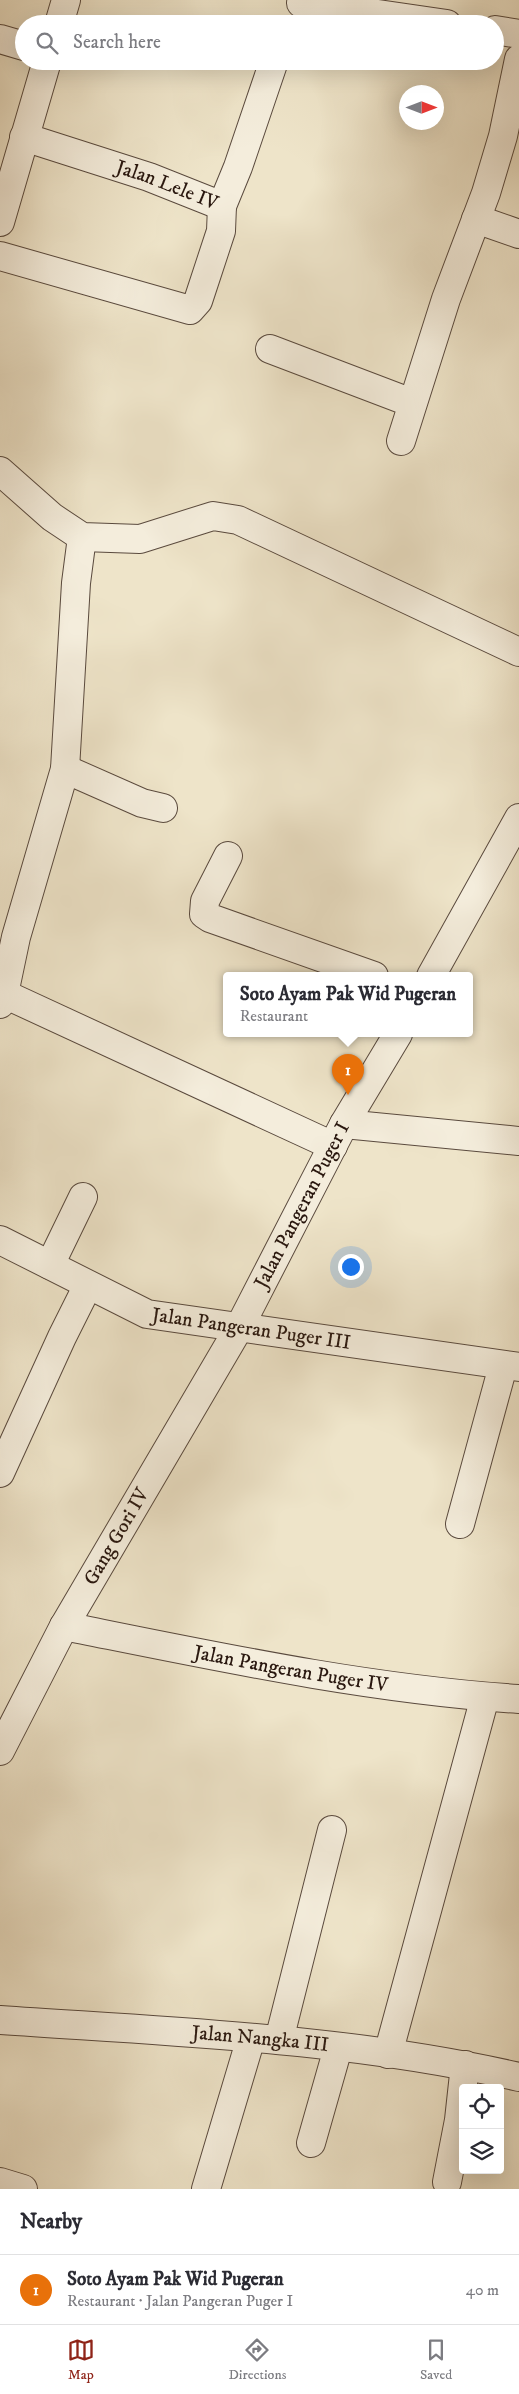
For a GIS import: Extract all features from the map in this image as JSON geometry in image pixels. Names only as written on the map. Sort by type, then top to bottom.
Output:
[{"type":"street","points":[[62,15],[66,0]]},
{"type":"street","points":[[298,9],[358,15]]},
{"type":"street","points":[[504,32],[519,34]]},
{"type":"street","points":[[0,39],[15,43]]},
{"type":"street","points":[[401,441],[446,299],[486,193],[503,136],[519,59]]},
{"type":"street","points":[[1,216],[44,70]]},
{"type":"street","name":"Jalan Lele IV","points":[[24,137],[149,178],[222,206],[238,167],[271,70]]},
{"type":"street","points":[[0,256],[190,310],[198,301],[222,232],[222,206]]},
{"type":"street","points":[[476,218],[519,234]]},
{"type":"street","points":[[270,349],[412,403]]},
{"type":"street","points":[[0,471],[52,518],[82,537],[140,539],[213,516],[238,520],[519,652]]},
{"type":"street","points":[[82,537],[76,583],[65,769],[16,937],[2,997],[339,1135],[519,1141]]},
{"type":"street","points":[[65,769],[142,803],[163,808]]},
{"type":"street","points":[[433,972],[519,818]]},
{"type":"street","points":[[228,856],[206,901],[204,914],[210,918],[363,972]]},
{"type":"street","name":"Jalan Pangeran Puger I","points":[[240,1326],[339,1135],[396,1037]]},
{"type":"street","points":[[50,1265],[83,1197]]},
{"type":"street","name":"Jalan Pangeran Puger III","points":[[0,1240],[147,1314],[240,1326],[511,1367]]},
{"type":"street","points":[[0,1472],[88,1285]]},
{"type":"street","name":"Gang Gori IV","points":[[0,1751],[64,1626],[240,1326]]},
{"type":"street","points":[[460,1524],[511,1367]]},
{"type":"street","name":"Jalan Pangeran Puger IV","points":[[64,1626],[232,1659],[372,1682],[485,1697],[519,1699]]},
{"type":"street","points":[[388,2054],[485,1697]]},
{"type":"street","points":[[279,2040],[332,1830]]},
{"type":"street","name":"Jalan Nangka III","points":[[0,2020],[279,2040],[465,2064],[519,2077]]},
{"type":"street","points":[[206,2189],[250,2038]]},
{"type":"street","points":[[311,2143],[338,2048]]},
{"type":"street","points":[[447,2182],[459,2120],[465,2064]]},
{"type":"street","points":[[0,2182],[22,2189]]},
{"type":"place","name":"Soto Ayam Pak Wid Pugeran","points":[[348,1095]]}]
